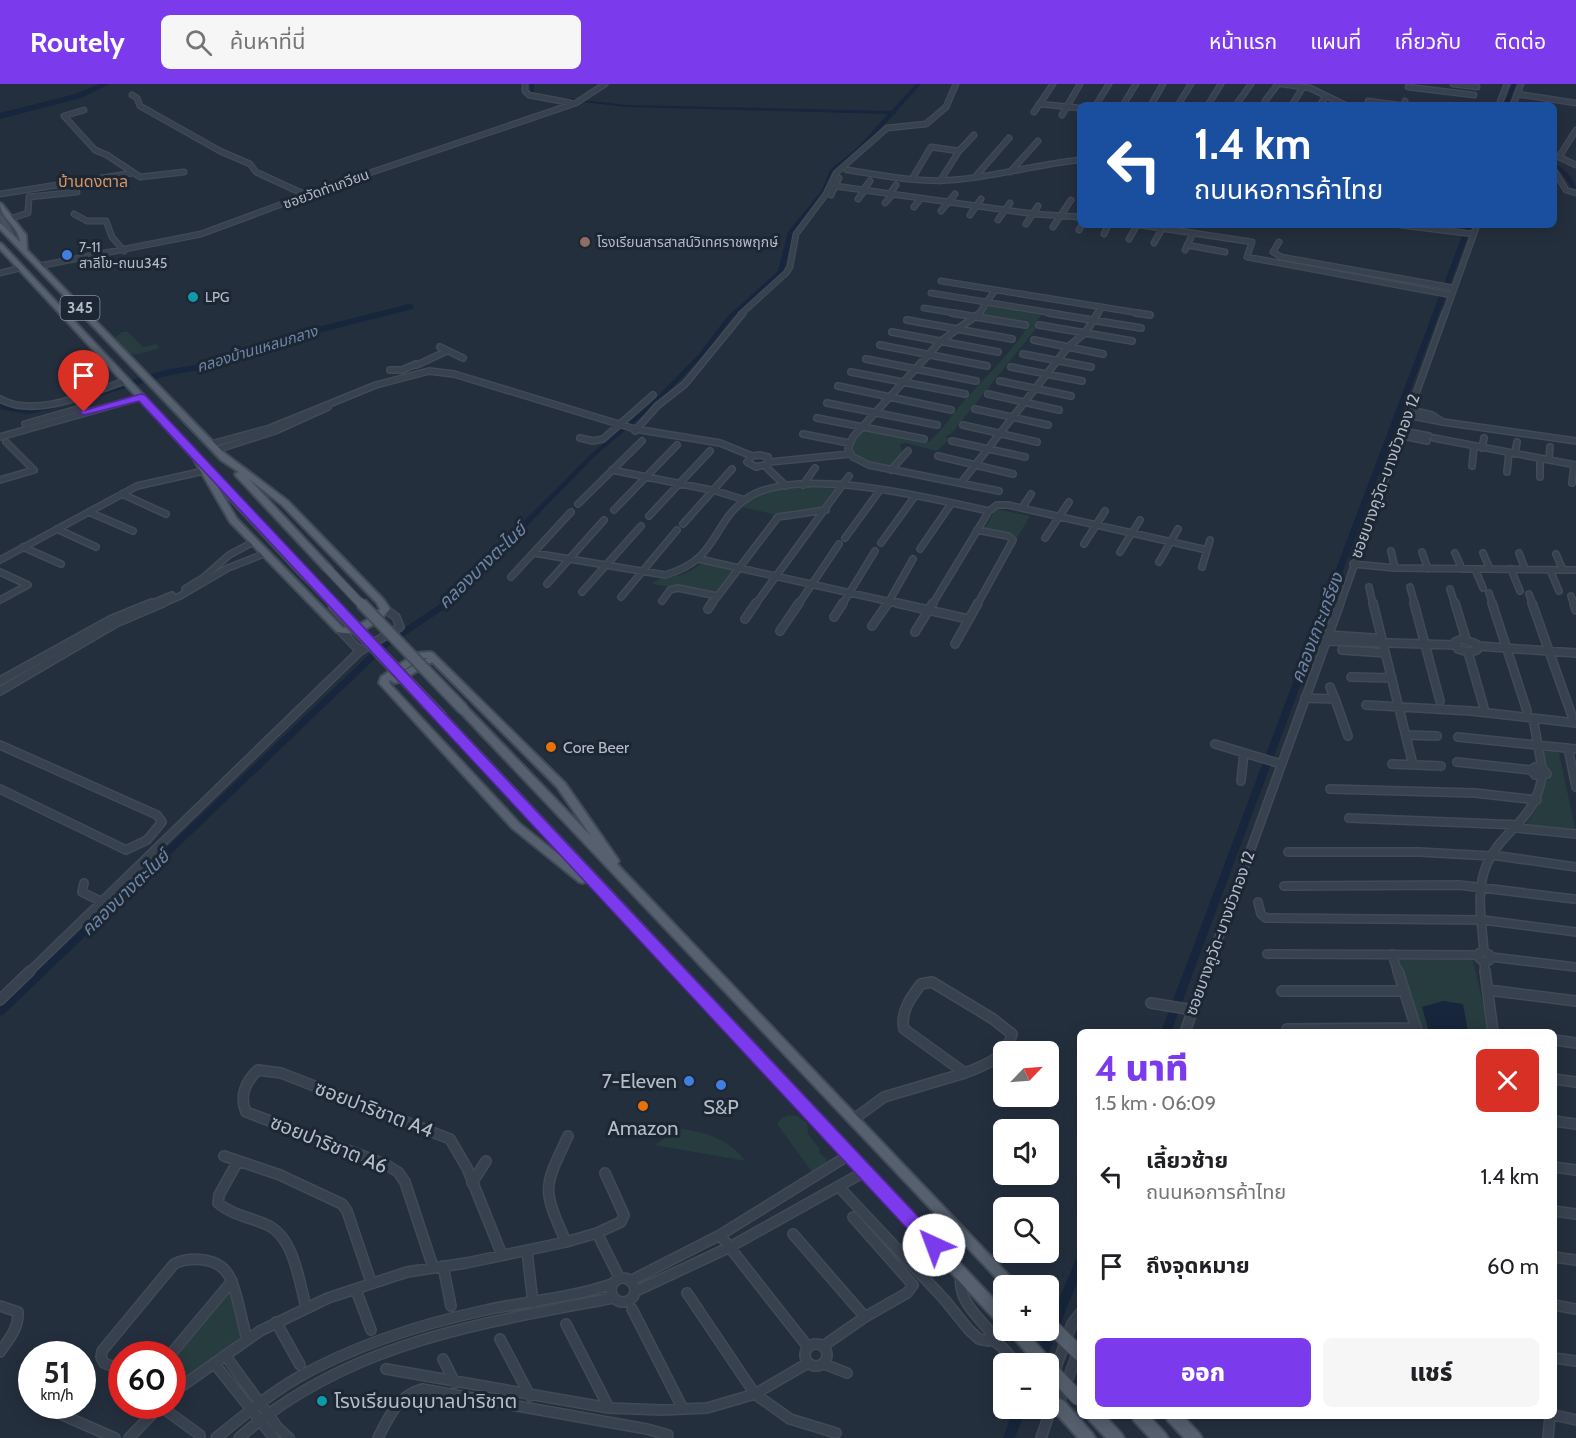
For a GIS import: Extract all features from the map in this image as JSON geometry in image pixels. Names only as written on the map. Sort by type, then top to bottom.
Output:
[{"type":"main road","points":[[0,205],[23,235],[24,250]]},
{"type":"main road","name":"345","points":[[0,216],[14,240]]},
{"type":"main road","name":"345","points":[[0,225],[1002,1275]]},
{"type":"main road","name":"345","points":[[0,245],[306,576],[993,1308]]},
{"type":"main road","points":[[195,455],[237,523],[337,627],[348,632],[360,628],[383,605],[285,503],[216,449]]},
{"type":"main road","points":[[279,518],[277,510],[281,508],[294,513]]},
{"type":"main road","points":[[237,523],[241,517],[252,518]]},
{"type":"main road","points":[[609,900],[516,826],[390,690],[392,682],[424,662],[440,665],[561,785],[631,888]]},
{"type":"main road","points":[[532,782],[541,788],[551,787],[555,783],[549,774]]},
{"type":"main road","points":[[505,813],[516,821],[524,820],[526,814],[522,805]]},
{"type":"main road","points":[[1059,1334],[1077,1351]]},
{"type":"main road","points":[[1024,1341],[1036,1353]]},
{"type":"main road","points":[[1059,1377],[1077,1396]]},
{"type":"main road","points":[[1059,1414],[1087,1438]]},
{"type":"main road","points":[[1098,1419],[1116,1438]]},
{"type":"main road","points":[[1142,1419],[1160,1438]]},
{"type":"main road","points":[[1176,1419],[1194,1438]]},
{"type":"street","points":[[525,84],[525,91],[529,95],[575,103]]},
{"type":"street","name":"ซอยวัดท่าเกวียน","points":[[39,266],[201,234],[306,195],[575,103],[605,84]]},
{"type":"street","points":[[633,430],[657,406],[685,384],[734,321],[788,270],[795,234],[826,194],[839,169],[887,128],[926,124],[946,107],[956,84]]},
{"type":"street","points":[[1034,112],[1053,84]]},
{"type":"street","points":[[1062,115],[1080,84]]},
{"type":"street","points":[[1098,102],[1109,84]]},
{"type":"street","points":[[1125,102],[1136,84]]},
{"type":"street","points":[[1153,102],[1163,84]]},
{"type":"street","points":[[1180,102],[1191,84]]},
{"type":"street","points":[[1210,102],[1221,84]]},
{"type":"street","points":[[1238,102],[1251,84]]},
{"type":"street","points":[[1265,101],[1280,84],[1303,87],[1339,102]]},
{"type":"street","points":[[1453,84],[1478,86],[1472,101]]},
{"type":"street","points":[[1500,102],[1507,84]]},
{"type":"street","points":[[1514,102],[1521,84]]},
{"type":"street","points":[[1294,102],[1303,87]]},
{"type":"street","points":[[1407,87],[1474,95]]},
{"type":"street","points":[[1518,93],[1576,101]]},
{"type":"street","points":[[132,95],[137,98],[140,105],[220,151],[250,164],[256,172],[306,195]]},
{"type":"street","points":[[1322,102],[1326,96]]},
{"type":"street","points":[[1368,101],[1376,102]]},
{"type":"street","points":[[1039,104],[1077,108]]},
{"type":"street","points":[[84,110],[64,116],[95,150],[107,155],[140,177],[184,172]]},
{"type":"street","points":[[1576,130],[1559,156],[1576,165]]},
{"type":"street","points":[[940,181],[959,151],[974,135]]},
{"type":"street","points":[[975,177],[1009,138]]},
{"type":"street","points":[[1010,172],[1038,141]]},
{"type":"street","points":[[912,179],[932,147],[959,151]]},
{"type":"street","points":[[847,170],[940,181],[1077,160]]},
{"type":"street","points":[[0,194],[133,173]]},
{"type":"street","points":[[1557,175],[1566,190],[1576,193]]},
{"type":"street","points":[[831,195],[839,178]]},
{"type":"street","points":[[858,199],[870,181]]},
{"type":"street","points":[[885,203],[897,185]]},
{"type":"street","points":[[835,186],[1005,211],[1077,217]]},
{"type":"street","points":[[12,218],[27,214],[32,188]]},
{"type":"street","points":[[29,197],[77,192]]},
{"type":"street","points":[[941,212],[955,194]]},
{"type":"street","points":[[914,207],[921,197]]},
{"type":"street","points":[[970,215],[981,199]]},
{"type":"street","points":[[1053,227],[1071,200]]},
{"type":"street","points":[[998,220],[1010,203]]},
{"type":"street","points":[[1026,224],[1038,206]]},
{"type":"street","points":[[74,214],[87,221],[106,221],[112,237],[124,251]]},
{"type":"street","points":[[1104,234],[1107,228]]},
{"type":"street","points":[[1129,239],[1137,228]]},
{"type":"street","points":[[1154,243],[1162,228]]},
{"type":"street","points":[[1168,228],[1252,242],[1247,257],[1435,292],[1450,291]]},
{"type":"street","points":[[1423,228],[1473,234]]},
{"type":"street","name":"ซอยบางคูวัด-บางบัวทอง 12","points":[[1185,1029],[1188,1009],[1278,763],[1327,638],[1450,291],[1476,228]]},
{"type":"street","points":[[1193,233],[1186,247],[1225,252]]},
{"type":"street","points":[[1279,242],[1273,252],[1277,256],[1437,285],[1450,291]]},
{"type":"street","points":[[0,273],[20,268]]},
{"type":"street","points":[[941,281],[1150,315]]},
{"type":"street","points":[[752,456],[747,462],[766,463],[849,448],[863,426],[915,368],[941,341],[978,316],[995,290]]},
{"type":"street","points":[[931,293],[1141,328]]},
{"type":"street","points":[[961,483],[1068,347],[1085,333],[1102,307]]},
{"type":"street","points":[[924,308],[1025,325]]},
{"type":"street","points":[[907,320],[1012,339]]},
{"type":"street","points":[[1039,325],[1131,341]]},
{"type":"street","points":[[892,332],[998,352]]},
{"type":"street","points":[[1034,340],[1103,354]]},
{"type":"street","points":[[880,345],[987,366]]},
{"type":"street","points":[[440,347],[463,358]]},
{"type":"street","points":[[390,370],[402,370],[447,351]]},
{"type":"street","points":[[1023,354],[1091,367]]},
{"type":"street","points":[[867,359],[976,381]]},
{"type":"street","points":[[419,364],[429,369],[454,374],[620,424],[633,430],[726,443],[766,463],[782,486]]},
{"type":"street","points":[[418,373],[414,368],[419,364]]},
{"type":"street","points":[[1011,367],[1082,381]]},
{"type":"street","points":[[216,449],[273,430],[326,405],[429,369]]},
{"type":"street","points":[[852,372],[964,394]]},
{"type":"street","points":[[1000,381],[1071,396]]},
{"type":"street","points":[[838,386],[951,410]]},
{"type":"street","points":[[0,399],[17,407],[28,407],[90,392],[133,389]]},
{"type":"street","points":[[0,435],[133,389]]},
{"type":"street","points":[[988,394],[1059,410]]},
{"type":"street","points":[[580,438],[601,440],[653,395]]},
{"type":"street","points":[[827,403],[937,425]]},
{"type":"street","points":[[975,409],[1048,425]]},
{"type":"street","points":[[1409,412],[1432,415],[1443,422],[1576,441]]},
{"type":"street","points":[[817,417],[924,440]]},
{"type":"street","points":[[963,425],[1037,442]]},
{"type":"street","points":[[803,434],[849,448],[869,465],[999,492]]},
{"type":"street","points":[[1401,434],[1575,465],[1572,483]]},
{"type":"street","points":[[1482,448],[1484,438]]},
{"type":"street","points":[[578,504],[642,441]]},
{"type":"street","points":[[952,441],[1025,457]]},
{"type":"street","points":[[0,480],[34,470],[6,442]]},
{"type":"street","points":[[1507,472],[1517,442]]},
{"type":"street","points":[[614,510],[677,445]]},
{"type":"street","points":[[1472,466],[1474,447]]},
{"type":"street","points":[[1549,460],[1550,447]]},
{"type":"street","points":[[649,516],[710,451]]},
{"type":"street","points":[[891,470],[908,451]]},
{"type":"street","points":[[938,456],[1013,474]]},
{"type":"street","points":[[1540,459],[1540,477]]},
{"type":"street","points":[[803,485],[815,468]]},
{"type":"street","points":[[683,524],[732,469]]},
{"type":"street","points":[[612,470],[714,490],[745,500]]},
{"type":"street","points":[[0,560],[137,486],[204,471]]},
{"type":"street","points":[[745,619],[849,476]]},
{"type":"street","points":[[534,553],[665,575],[685,571],[699,559],[745,500],[763,491],[782,486],[842,486],[880,490],[989,511]]},
{"type":"street","points":[[845,538],[880,490]]},
{"type":"street","points":[[122,494],[166,514]]},
{"type":"street","points":[[1022,508],[1031,494]]},
{"type":"street","points":[[881,543],[915,496]]},
{"type":"street","points":[[1045,538],[1069,502]]},
{"type":"street","points":[[920,549],[951,504]]},
{"type":"street","points":[[915,632],[991,507],[1003,505],[1022,508],[1207,550]]},
{"type":"street","points":[[708,609],[778,517],[826,510]]},
{"type":"street","points":[[1084,544],[1105,511]]},
{"type":"street","points":[[89,512],[133,531]]},
{"type":"street","points":[[511,577],[572,512]]},
{"type":"street","points":[[547,584],[604,520]]},
{"type":"street","points":[[1120,552],[1140,520]]},
{"type":"street","points":[[582,592],[641,526]]},
{"type":"street","points":[[57,529],[96,547]]},
{"type":"street","points":[[1159,562],[1178,529]]},
{"type":"street","points":[[621,597],[677,530]]},
{"type":"street","points":[[955,644],[1013,540],[1008,536],[977,530]]},
{"type":"street","points":[[1202,567],[1210,540]]},
{"type":"street","points":[[0,681],[134,612],[187,588],[229,555],[255,541]]},
{"type":"street","points":[[780,631],[839,544]]},
{"type":"street","points":[[23,547],[61,564]]},
{"type":"street","points":[[834,617],[875,551]]},
{"type":"street","points":[[1391,551],[1395,568]]},
{"type":"street","points":[[1422,552],[1428,569]]},
{"type":"street","points":[[0,691],[134,612],[180,596],[228,568],[266,553]]},
{"type":"street","points":[[1455,553],[1462,569]]},
{"type":"street","points":[[1483,553],[1490,569]]},
{"type":"street","points":[[1519,554],[1525,569]]},
{"type":"street","points":[[1556,554],[1563,570]]},
{"type":"street","points":[[699,559],[968,619]]},
{"type":"street","points":[[872,626],[889,602],[913,559]]},
{"type":"street","points":[[219,564],[228,568]]},
{"type":"street","points":[[1353,564],[1428,569],[1576,570]]},
{"type":"street","points":[[1475,569],[1486,590],[1527,711]]},
{"type":"street","points":[[1511,569],[1520,591]]},
{"type":"street","points":[[1550,570],[1559,591]]},
{"type":"street","points":[[0,572],[28,585],[0,600]]},
{"type":"street","points":[[1370,587],[1381,641],[1400,706],[1413,765]]},
{"type":"street","points":[[1410,587],[1440,701]]},
{"type":"street","points":[[662,601],[670,590],[678,588],[717,596]]},
{"type":"street","points":[[1450,590],[1466,639]]},
{"type":"street","points":[[1366,705],[1574,720],[1529,594]]},
{"type":"street","points":[[1571,596],[1576,610]]},
{"type":"street","points":[[0,1000],[360,651],[400,627],[396,617],[383,605]]},
{"type":"street","points":[[337,627],[360,651]]},
{"type":"street","points":[[1327,638],[1373,643],[1381,641],[1455,645],[1468,652],[1477,650],[1478,646]]},
{"type":"street","points":[[1455,645],[1459,640],[1466,639],[1478,646],[1576,653]]},
{"type":"street","points":[[1342,650],[1385,653]]},
{"type":"street","points":[[1468,652],[1484,708]]},
{"type":"street","points":[[23,669],[30,672]]},
{"type":"street","points":[[1350,676],[1392,678]]},
{"type":"street","points":[[1330,687],[1348,736]]},
{"type":"street","points":[[1305,698],[1335,699]]},
{"type":"street","points":[[1493,1029],[1484,956],[1482,887],[1485,870],[1492,856],[1519,827],[1537,800],[1542,772],[1533,718]]},
{"type":"street","points":[[1406,735],[1437,736]]},
{"type":"street","points":[[1458,736],[1572,748],[1576,787]]},
{"type":"street","points":[[1215,744],[1278,763]]},
{"type":"street","points":[[0,745],[157,815],[162,822],[159,829],[138,847],[126,850],[0,789]]},
{"type":"street","points":[[1241,781],[1244,753]]},
{"type":"street","points":[[1457,762],[1531,770],[1535,775],[1542,772]]},
{"type":"street","points":[[1392,764],[1441,766]]},
{"type":"street","points":[[1330,789],[1475,793],[1537,800]]},
{"type":"street","points":[[1349,818],[1519,827],[1576,834]]},
{"type":"street","points":[[1288,852],[1419,852],[1492,856],[1576,867]]},
{"type":"street","points":[[84,883],[82,892],[102,902]]},
{"type":"street","points":[[1284,886],[1401,884],[1482,887],[1574,899]]},
{"type":"street","points":[[1257,902],[1261,914],[1266,918],[1483,920],[1576,932]]},
{"type":"street","points":[[1267,954],[1484,956],[1576,967]]},
{"type":"street","points":[[1392,954],[1417,1029]]},
{"type":"street","points":[[854,1119],[883,1098],[967,1074],[999,1055],[1011,1043],[1012,1034],[993,1019],[932,982],[921,984],[909,1001],[903,1018],[904,1029],[967,1074]]},
{"type":"street","points":[[1282,991],[1404,990]]},
{"type":"street","points":[[1488,990],[1576,1001]]},
{"type":"street","points":[[1151,1003],[1188,1009]]},
{"type":"street","points":[[1557,1040],[1576,1043]]},
{"type":"street","name":"ซอยปาริชาต A6","points":[[280,1073],[258,1070],[250,1076],[243,1097],[243,1107],[246,1112],[386,1164],[398,1172],[405,1182],[438,1267]]},
{"type":"street","name":"ซอยปาริชาต A4","points":[[280,1073],[450,1139],[472,1183],[502,1255]]},
{"type":"street","points":[[1557,1080],[1576,1082]]},
{"type":"street","points":[[1557,1121],[1576,1124]]},
{"type":"street","points":[[566,1242],[548,1199],[548,1187],[554,1165],[568,1136]]},
{"type":"street","points":[[630,1281],[720,1235],[849,1155]]},
{"type":"street","points":[[224,1156],[280,1175],[342,1204],[347,1211],[371,1282]]},
{"type":"street","points":[[238,1161],[219,1196],[218,1203],[226,1211],[269,1225],[285,1240],[306,1306]]},
{"type":"street","points":[[472,1183],[486,1161]]},
{"type":"street","points":[[1557,1167],[1576,1170]]},
{"type":"street","points":[[239,1438],[263,1416],[330,1376],[372,1357],[430,1336],[613,1298],[626,1300],[636,1291],[730,1247],[864,1172]]},
{"type":"street","points":[[186,1383],[248,1339],[306,1306],[356,1290],[371,1282],[566,1242],[597,1233],[621,1222],[624,1215],[605,1173]]},
{"type":"street","points":[[839,1187],[944,1299],[969,1330],[980,1339],[991,1339],[1008,1353]]},
{"type":"street","points":[[1557,1211],[1576,1214]]},
{"type":"street","points":[[823,1346],[828,1352],[828,1359],[824,1364],[818,1366],[808,1363],[803,1355],[808,1347],[823,1346],[907,1293],[913,1285],[912,1281],[853,1217]]},
{"type":"street","points":[[597,1233],[618,1275]]},
{"type":"street","points":[[794,1234],[866,1317]]},
{"type":"street","points":[[720,1235],[808,1347]]},
{"type":"street","points":[[526,1251],[533,1303]]},
{"type":"street","points":[[108,1365],[104,1363],[102,1351],[107,1342],[174,1264],[184,1258],[194,1256],[224,1269],[232,1281],[248,1339]]},
{"type":"street","points":[[1557,1257],[1576,1260]]},
{"type":"street","points":[[438,1267],[451,1306]]},
{"type":"street","points":[[961,1274],[958,1284],[962,1298],[988,1329],[991,1339]]},
{"type":"street","points":[[216,1438],[261,1402],[297,1378],[335,1359],[401,1334],[489,1309],[578,1295],[612,1284],[620,1279],[630,1281],[636,1287],[636,1291]]},
{"type":"street","points":[[182,1341],[232,1281]]},
{"type":"street","points":[[612,1284],[610,1294],[613,1298]]},
{"type":"street","points":[[356,1290],[371,1330]]},
{"type":"street","points":[[687,1293],[755,1394],[790,1419],[836,1433]]},
{"type":"street","points":[[1557,1306],[1576,1309]]},
{"type":"street","points":[[0,1352],[18,1326],[18,1312],[3,1307]]},
{"type":"street","points":[[632,1309],[683,1408]]},
{"type":"street","points":[[1059,1359],[1072,1324],[1077,1317]]},
{"type":"street","points":[[276,1322],[300,1365]]},
{"type":"street","points":[[566,1324],[609,1408]]},
{"type":"street","points":[[500,1339],[530,1396]]},
{"type":"street","points":[[1059,1390],[1077,1353]]},
{"type":"street","points":[[225,1356],[261,1402],[263,1416],[274,1438]]},
{"type":"street","points":[[1557,1358],[1576,1361]]},
{"type":"street","points":[[443,1359],[455,1383]]},
{"type":"street","points":[[214,1363],[252,1409],[289,1438]]},
{"type":"street","points":[[386,1369],[530,1396],[636,1410],[707,1407],[755,1394],[808,1363]]},
{"type":"street","points":[[824,1364],[847,1373]]},
{"type":"street","points":[[378,1438],[403,1395],[411,1390],[422,1389],[646,1428],[668,1435]]},
{"type":"street","points":[[1557,1416],[1576,1420]]},
{"type":"street","points":[[72,1419],[115,1438]]},
{"type":"street","points":[[129,1438],[147,1419]]},
{"type":"street","points":[[178,1419],[200,1435]]},
{"type":"street","points":[[1041,1438],[1047,1419]]},
{"type":"street","points":[[1548,1438],[1551,1419]]},
{"type":"green space","points":[[991,304],[1043,313],[1035,323],[1039,325],[952,433],[945,437],[950,439],[937,451],[906,443],[900,444],[903,455],[891,467],[860,459],[853,450],[852,443],[866,429],[929,442],[1008,353],[1028,326],[981,316]]},
{"type":"green space","points":[[122,332],[128,332],[143,347],[157,344],[159,348],[139,354],[130,354],[114,338]]},
{"type":"green space","points":[[788,486],[836,486],[819,512],[772,517],[773,514],[741,507],[756,495]]},
{"type":"green space","points":[[996,509],[1030,516],[1017,538],[983,531]]},
{"type":"green space","points":[[701,563],[735,570],[715,595],[652,584],[662,579],[681,575]]},
{"type":"green space","points":[[1537,747],[1558,749],[1576,832],[1524,827],[1536,810],[1544,778]]},
{"type":"green space","points":[[1389,955],[1468,956],[1473,961],[1489,1029],[1411,1029]]},
{"type":"green space","points":[[789,1115],[797,1116],[807,1123],[808,1134],[827,1160],[824,1168],[815,1176],[777,1124]]},
{"type":"green space","points":[[679,1128],[716,1138],[739,1153],[746,1161],[654,1145]]},
{"type":"green space","points":[[232,1281],[247,1339],[186,1382],[186,1341],[183,1341]]},
{"type":"water","points":[[1443,1001],[1463,1004],[1467,1029],[1428,1029],[1422,1007]]},
{"type":"waterway","points":[[0,116],[78,96],[106,84]]},
{"type":"waterway","points":[[532,84],[532,94],[538,96],[627,106],[892,113]]},
{"type":"waterway","name":"คลองบางตะไนย์","points":[[892,113],[919,84]]},
{"type":"waterway","name":"คลองเกาะเกรียง","points":[[1507,102],[1514,84]]},
{"type":"waterway","name":"คลองบางตะไนย์","points":[[0,1013],[382,647],[446,604],[593,455],[651,406],[700,356],[730,317],[781,272],[791,232],[824,190],[832,171],[859,149],[892,113]]},
{"type":"waterway","points":[[1557,167],[1563,171],[1576,190]]},
{"type":"waterway","name":"คลองเกาะเกรียง","points":[[1167,1029],[1468,228]]},
{"type":"waterway","name":"คลองบ้านแหลมกลาง","points":[[82,398],[169,372],[209,366],[286,338],[409,307]]},
{"type":"waterway","name":"คลองบ้านแหลมกลาง","points":[[0,406],[28,411],[59,404]]},
{"type":"waterway","name":"คลองเกาะเกรียง","points":[[1043,1353],[1077,1269]]},
{"type":"waterway","name":"คลองเกาะเกรียง","points":[[1009,1438],[1016,1419]]},
{"type":"place","name":"โรงเรียนสารสาสน์วิเทศราชพฤกษ์","points":[[585,242]]},
{"type":"place","name":"7-11 สาลีโข-ถนน345","points":[[67,255]]},
{"type":"place","name":"LPG","points":[[193,297]]},
{"type":"place","name":"Core Beer","points":[[551,747]]},
{"type":"place","name":"7-Eleven","points":[[689,1081]]},
{"type":"place","name":"S&P","points":[[721,1085]]},
{"type":"place","name":"Amazon","points":[[643,1106]]},
{"type":"place","name":"โรงเรียนอนุบาลปาริชาต","points":[[322,1401]]},
{"type":"district","name":"บ้านดงตาล","points":[[93,181]]},
{"type":"route","points":[[84,412],[141,398],[934,1245]]}]
